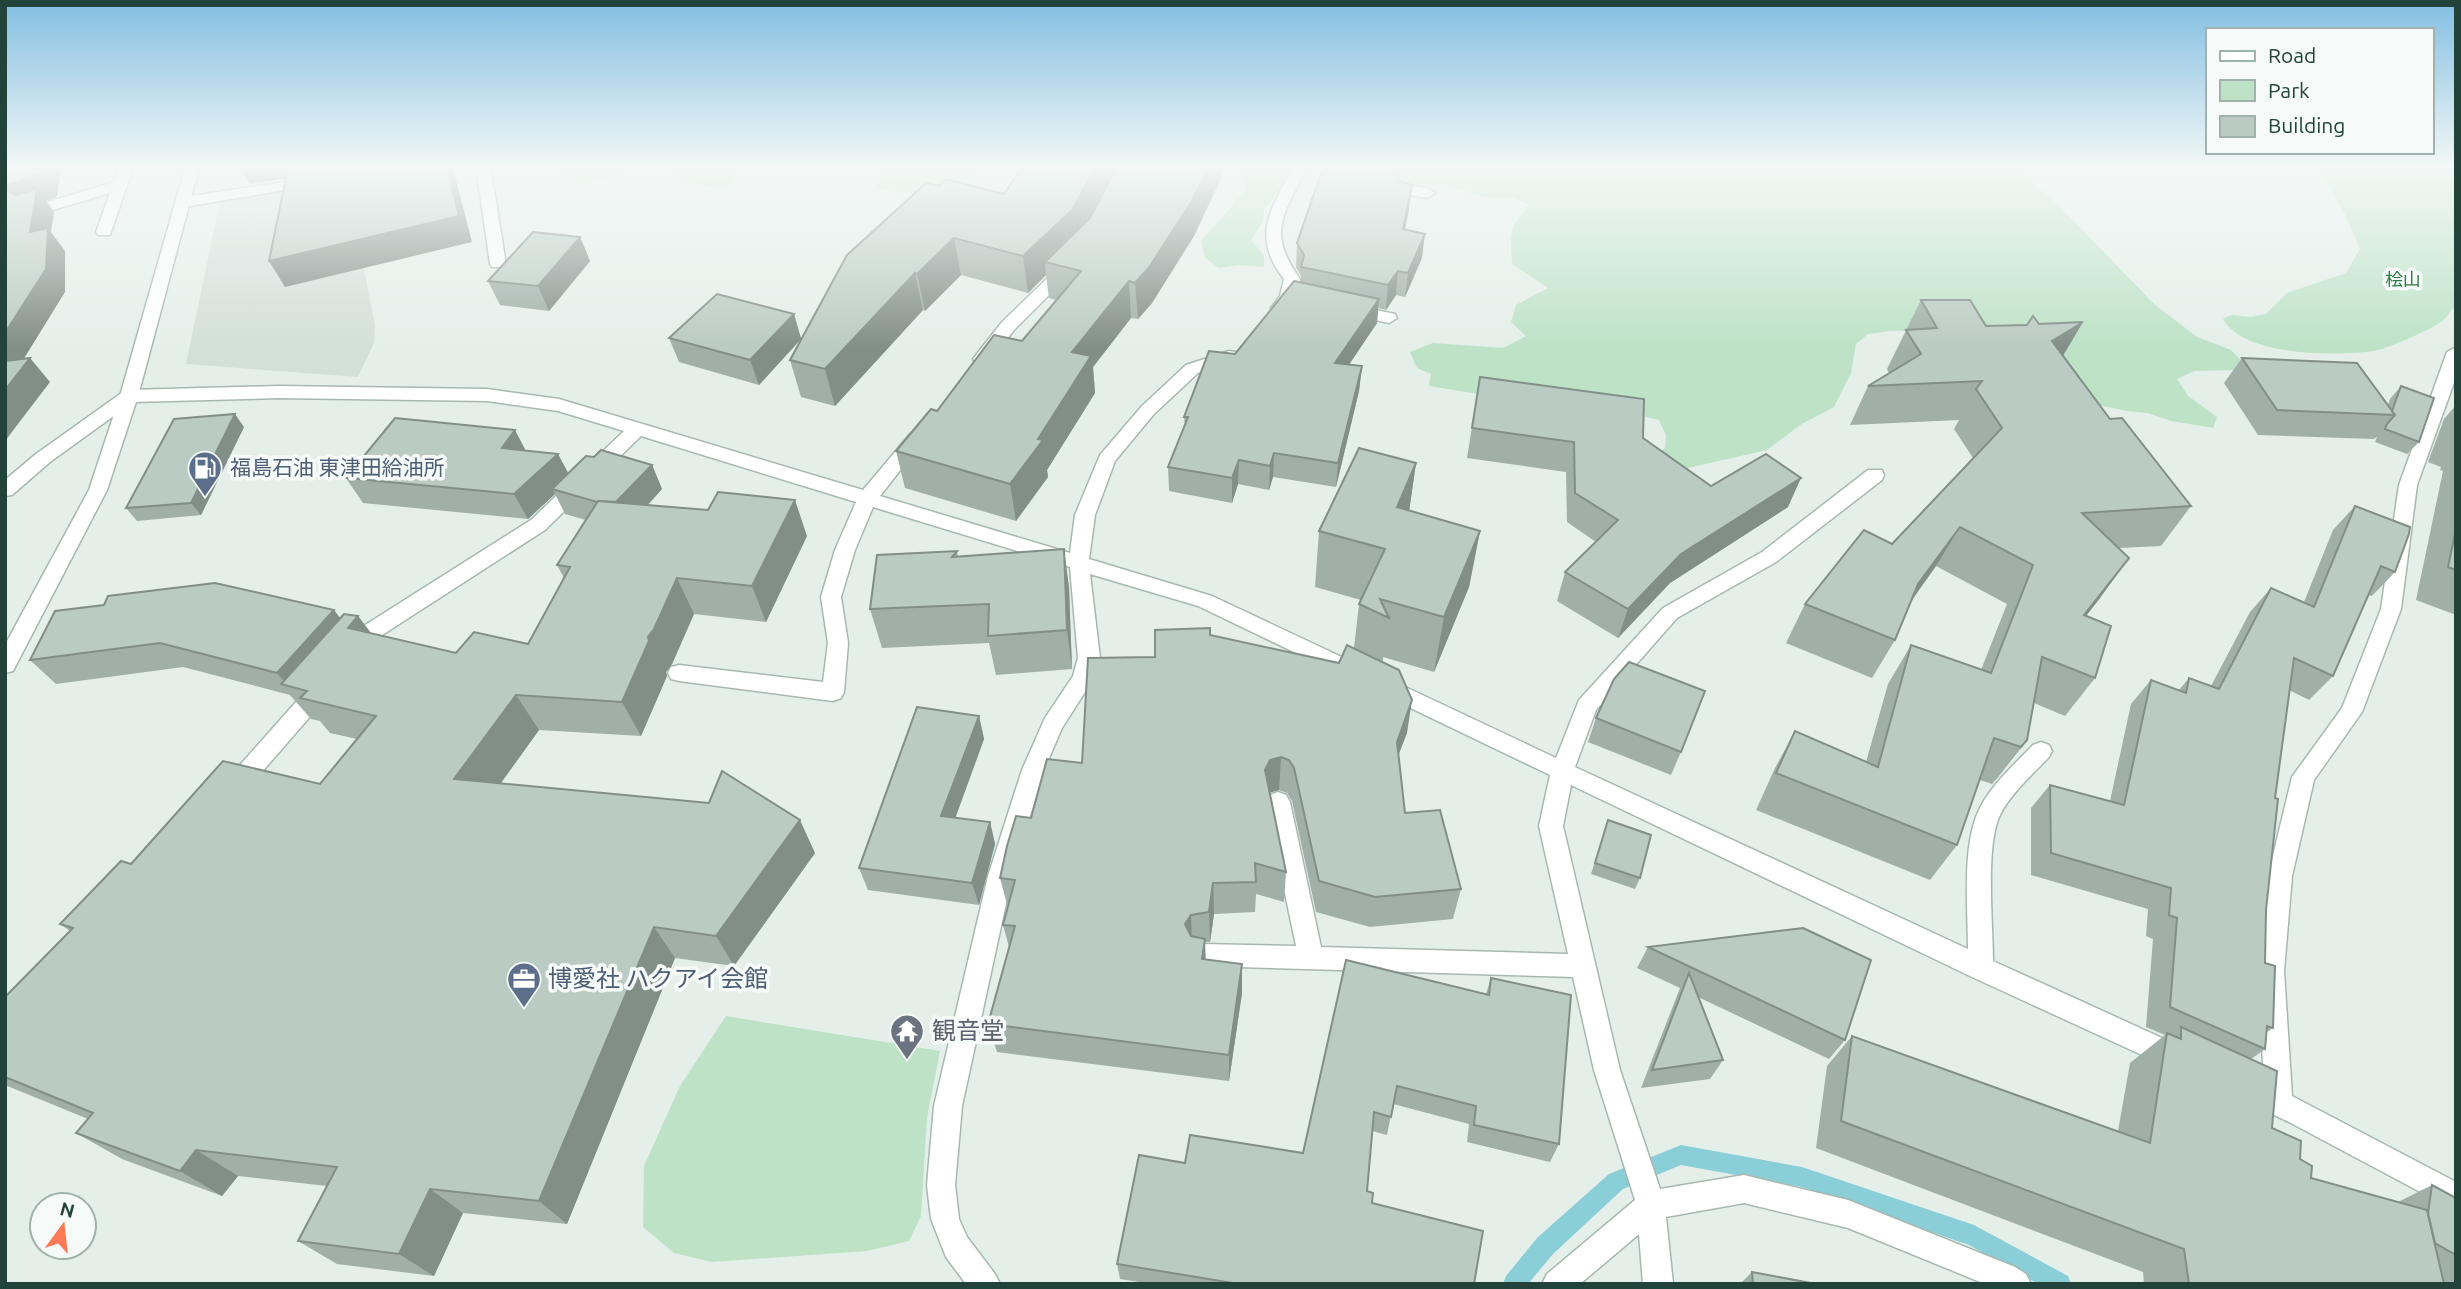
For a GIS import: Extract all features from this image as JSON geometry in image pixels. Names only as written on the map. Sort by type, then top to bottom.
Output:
[{"type":"street","points":[[103,232],[104,228]]},
{"type":"street","points":[[5,665],[97,490],[129,396],[177,228]]},
{"type":"street","points":[[493,228],[498,264]]},
{"type":"street","points":[[1264,325],[1295,298],[1292,279],[1273,254],[1273,228]]},
{"type":"street","points":[[973,369],[1008,326],[1076,259]]},
{"type":"street","points":[[1339,307],[1389,318]]},
{"type":"street","points":[[985,1284],[956,1247],[945,1219],[942,1185],[948,1106],[1000,876],[1033,770],[1053,723],[1083,678],[1089,658],[1079,561],[1085,515],[1107,458],[1148,410],[1192,369],[1239,352],[1247,343]]},
{"type":"street","points":[[2279,1103],[2272,971],[2280,876],[2303,777],[2351,712],[2390,609],[2408,485],[2456,352]]},
{"type":"street","points":[[5,490],[43,458],[129,396],[279,392],[487,395],[559,405],[1205,601],[1981,969],[2195,1066]]},
{"type":"street","points":[[679,673],[833,692],[838,643],[831,597],[845,550],[868,497],[929,422]]},
{"type":"street","points":[[220,804],[369,633],[538,525],[638,428]]},
{"type":"street","points":[[1658,1284],[1643,1181],[1607,1070],[1551,826],[1562,772],[1587,706],[1670,613],[1769,557],[1875,475]]},
{"type":"street","points":[[1981,969],[1981,861],[1988,815],[2011,782],[2041,751]]},
{"type":"street","points":[[1278,802],[1311,958]]},
{"type":"street","points":[[1202,955],[1582,966]]},
{"type":"street","points":[[2231,1082],[2279,1103],[2456,1197]]},
{"type":"street","points":[[1558,1284],[1643,1181]]},
{"type":"street","points":[[1643,1181],[1744,1189],[1847,1214],[2006,1277],[2016,1284]]},
{"type":"shaded area","points":[[214,228],[355,228],[375,325],[374,343],[358,377],[186,364]]},
{"type":"green space","points":[[1212,228],[1259,228],[1251,240],[1264,256],[1264,267],[1240,265],[1219,268],[1205,258],[1201,241]]},
{"type":"green space","points":[[1513,228],[2081,228],[2154,304],[2197,337],[2231,350],[2241,360],[2235,370],[2194,371],[2177,379],[2188,396],[2217,417],[2213,428],[2084,402],[1985,332],[1890,331],[1868,334],[1856,344],[1851,373],[1834,407],[1800,425],[1767,450],[1679,470],[1641,467],[1665,448],[1666,435],[1659,420],[1624,412],[1557,407],[1429,386],[1431,374],[1417,368],[1410,352],[1433,343],[1503,348],[1526,336],[1511,322],[1516,305],[1548,288],[1512,264]]},
{"type":"green space","name":"桧山","points":[[2351,228],[2456,228],[2456,304],[2441,322],[2433,327],[2379,350],[2357,353],[2314,353],[2270,347],[2250,341],[2234,331],[2223,319],[2231,315],[2251,317],[2266,314],[2287,293],[2346,273],[2360,249]]},
{"type":"green space","points":[[726,1016],[940,1051],[927,1118],[921,1216],[909,1241],[867,1251],[712,1262],[674,1253],[643,1227],[644,1166],[680,1086]]},
{"type":"building","points":[[5,228],[31,228],[30,232],[48,228],[46,269],[5,333]]},
{"type":"building","points":[[276,228],[408,228],[269,261]]},
{"type":"building","points":[[876,228],[1053,228],[1023,256],[954,238],[915,273],[825,369],[790,360],[847,255]]},
{"type":"building","points":[[1080,228],[1174,228],[1150,266],[1135,283],[1129,281],[1072,352],[1091,356],[1038,439],[1043,440],[1010,484],[896,451],[931,409],[937,411],[994,335],[1022,341],[1081,271],[1045,262]]},
{"type":"building","points":[[1302,228],[1403,228],[1425,234],[1408,273],[1398,271],[1388,285],[1301,267],[1304,255],[1297,243]]},
{"type":"building","points":[[533,232],[580,237],[538,286],[488,281]]},
{"type":"building","points":[[1294,281],[1379,299],[1335,363],[1362,366],[1338,463],[1274,453],[1270,466],[1239,460],[1232,478],[1168,467],[1188,417],[1184,417],[1209,351],[1235,354]]},
{"type":"building","points":[[717,294],[794,314],[750,360],[669,338]]},
{"type":"building","points":[[1921,300],[1970,300],[1986,326],[2027,325],[2033,316],[2039,324],[2083,322],[2052,341],[2110,419],[2122,418],[2191,506],[2082,513],[2129,558],[2084,615],[2111,626],[2095,678],[2042,657],[2027,740],[2021,747],[1994,738],[1957,845],[1776,773],[1795,731],[1878,767],[1911,645],[1991,673],[2033,565],[1960,527],[1918,584],[1895,640],[1805,604],[1864,530],[1892,544],[2002,428],[1976,389],[1982,381],[1868,386],[1921,354],[1906,330],[1937,328]]},
{"type":"building","points":[[30,358],[5,390],[5,361]]},
{"type":"building","points":[[2242,358],[2357,363],[2395,415],[2277,410]]},
{"type":"building","points":[[1480,377],[1644,399],[1643,438],[1711,486],[1766,454],[1801,478],[1681,554],[1628,609],[1565,572],[1618,520],[1575,493],[1574,442],[1472,428]]},
{"type":"building","points":[[2401,386],[2434,398],[2419,442],[2385,429],[2395,415],[2392,411]]},
{"type":"building","points":[[235,414],[191,503],[126,508],[174,419]]},
{"type":"building","points":[[395,418],[515,430],[502,448],[558,454],[514,494],[346,478]]},
{"type":"building","points":[[1359,448],[1416,463],[1397,507],[1480,531],[1444,617],[1380,599],[1389,618],[1359,604],[1385,549],[1319,531]]},
{"type":"building","points":[[601,450],[652,465],[616,502],[597,502],[552,489],[586,456],[594,457]]},
{"type":"building","points":[[718,492],[795,500],[752,586],[677,578],[648,637],[649,641],[622,702],[516,695],[454,779],[709,803],[722,771],[800,820],[716,936],[654,927],[539,1201],[430,1189],[399,1254],[298,1241],[337,1167],[196,1150],[180,1171],[76,1133],[93,1113],[5,1077],[5,997],[73,928],[60,924],[121,861],[131,864],[223,761],[320,784],[376,716],[300,698],[307,691],[281,684],[344,614],[358,616],[348,628],[456,653],[474,632],[528,644],[570,567],[557,565],[598,501],[708,510]]},
{"type":"building","points":[[2355,506],[2410,527],[2409,534],[2395,572],[2381,566],[2333,676],[2294,658],[2275,798],[2278,799],[2266,910],[2265,963],[2275,966],[2273,1028],[2267,1026],[2265,1049],[2170,1007],[2177,918],[2169,915],[2171,888],[2051,853],[2050,785],[2124,805],[2151,680],[2186,693],[2189,678],[2219,689],[2271,588],[2314,607]]},
{"type":"building","points":[[2456,529],[2456,570],[2448,567]]},
{"type":"building","points":[[1064,549],[1067,630],[988,636],[989,604],[870,609],[877,555],[957,551],[952,557]]},
{"type":"building","points":[[215,583],[334,610],[277,673],[160,643],[30,660],[55,611],[104,605],[108,596]]},
{"type":"building","points":[[1210,628],[1210,635],[1339,663],[1347,645],[1399,670],[1412,700],[1397,742],[1405,813],[1440,810],[1461,889],[1375,897],[1319,881],[1294,768],[1289,760],[1281,757],[1270,760],[1265,770],[1286,872],[1255,863],[1256,882],[1213,883],[1209,912],[1191,915],[1185,924],[1191,936],[1205,939],[1202,959],[1242,964],[1229,1055],[988,1024],[1015,926],[1003,925],[1015,880],[1000,878],[1007,846],[1016,816],[1031,818],[1047,759],[1082,763],[1088,658],[1155,657],[1155,630]]},
{"type":"building","points":[[1629,662],[1705,691],[1681,752],[1596,718],[1614,679]]},
{"type":"building","points":[[917,707],[979,716],[941,816],[990,822],[972,883],[859,868]]},
{"type":"building","points":[[1608,820],[1651,835],[1640,878],[1595,863]]},
{"type":"building","points":[[1803,928],[1871,960],[1845,1040],[1648,947]]},
{"type":"building","points":[[1346,960],[1489,995],[1491,978],[1571,995],[1559,1144],[1474,1125],[1476,1106],[1397,1086],[1391,1117],[1374,1112],[1367,1191],[1373,1193],[1372,1203],[1483,1231],[1474,1284],[1239,1284],[1117,1264],[1139,1155],[1185,1163],[1190,1135],[1303,1153]]},
{"type":"building","points":[[1689,973],[1723,1060],[1652,1070]]},
{"type":"building","points":[[2181,1027],[2277,1071],[2272,1128],[2301,1141],[2300,1159],[2312,1166],[2311,1178],[2427,1210],[2444,1284],[2189,1284],[2184,1249],[1841,1121],[1852,1036],[2150,1143],[2167,1033],[2181,1039]]},
{"type":"building","points":[[2432,1185],[2456,1198],[2456,1255],[2435,1243],[2428,1213]]},
{"type":"building","points":[[1752,1272],[1816,1284],[1753,1284]]},
{"type":"waterway","points":[[1514,1284],[1545,1246],[1616,1181],[1681,1155],[1802,1177],[1974,1236],[2060,1284]]},
{"type":"place","name":"福島石油 東津田給油所","points":[[205,498]]},
{"type":"place","name":"博愛社 ハクアイ会館","points":[[524,1009]]},
{"type":"place","name":"観音堂","points":[[907,1061]]}]
